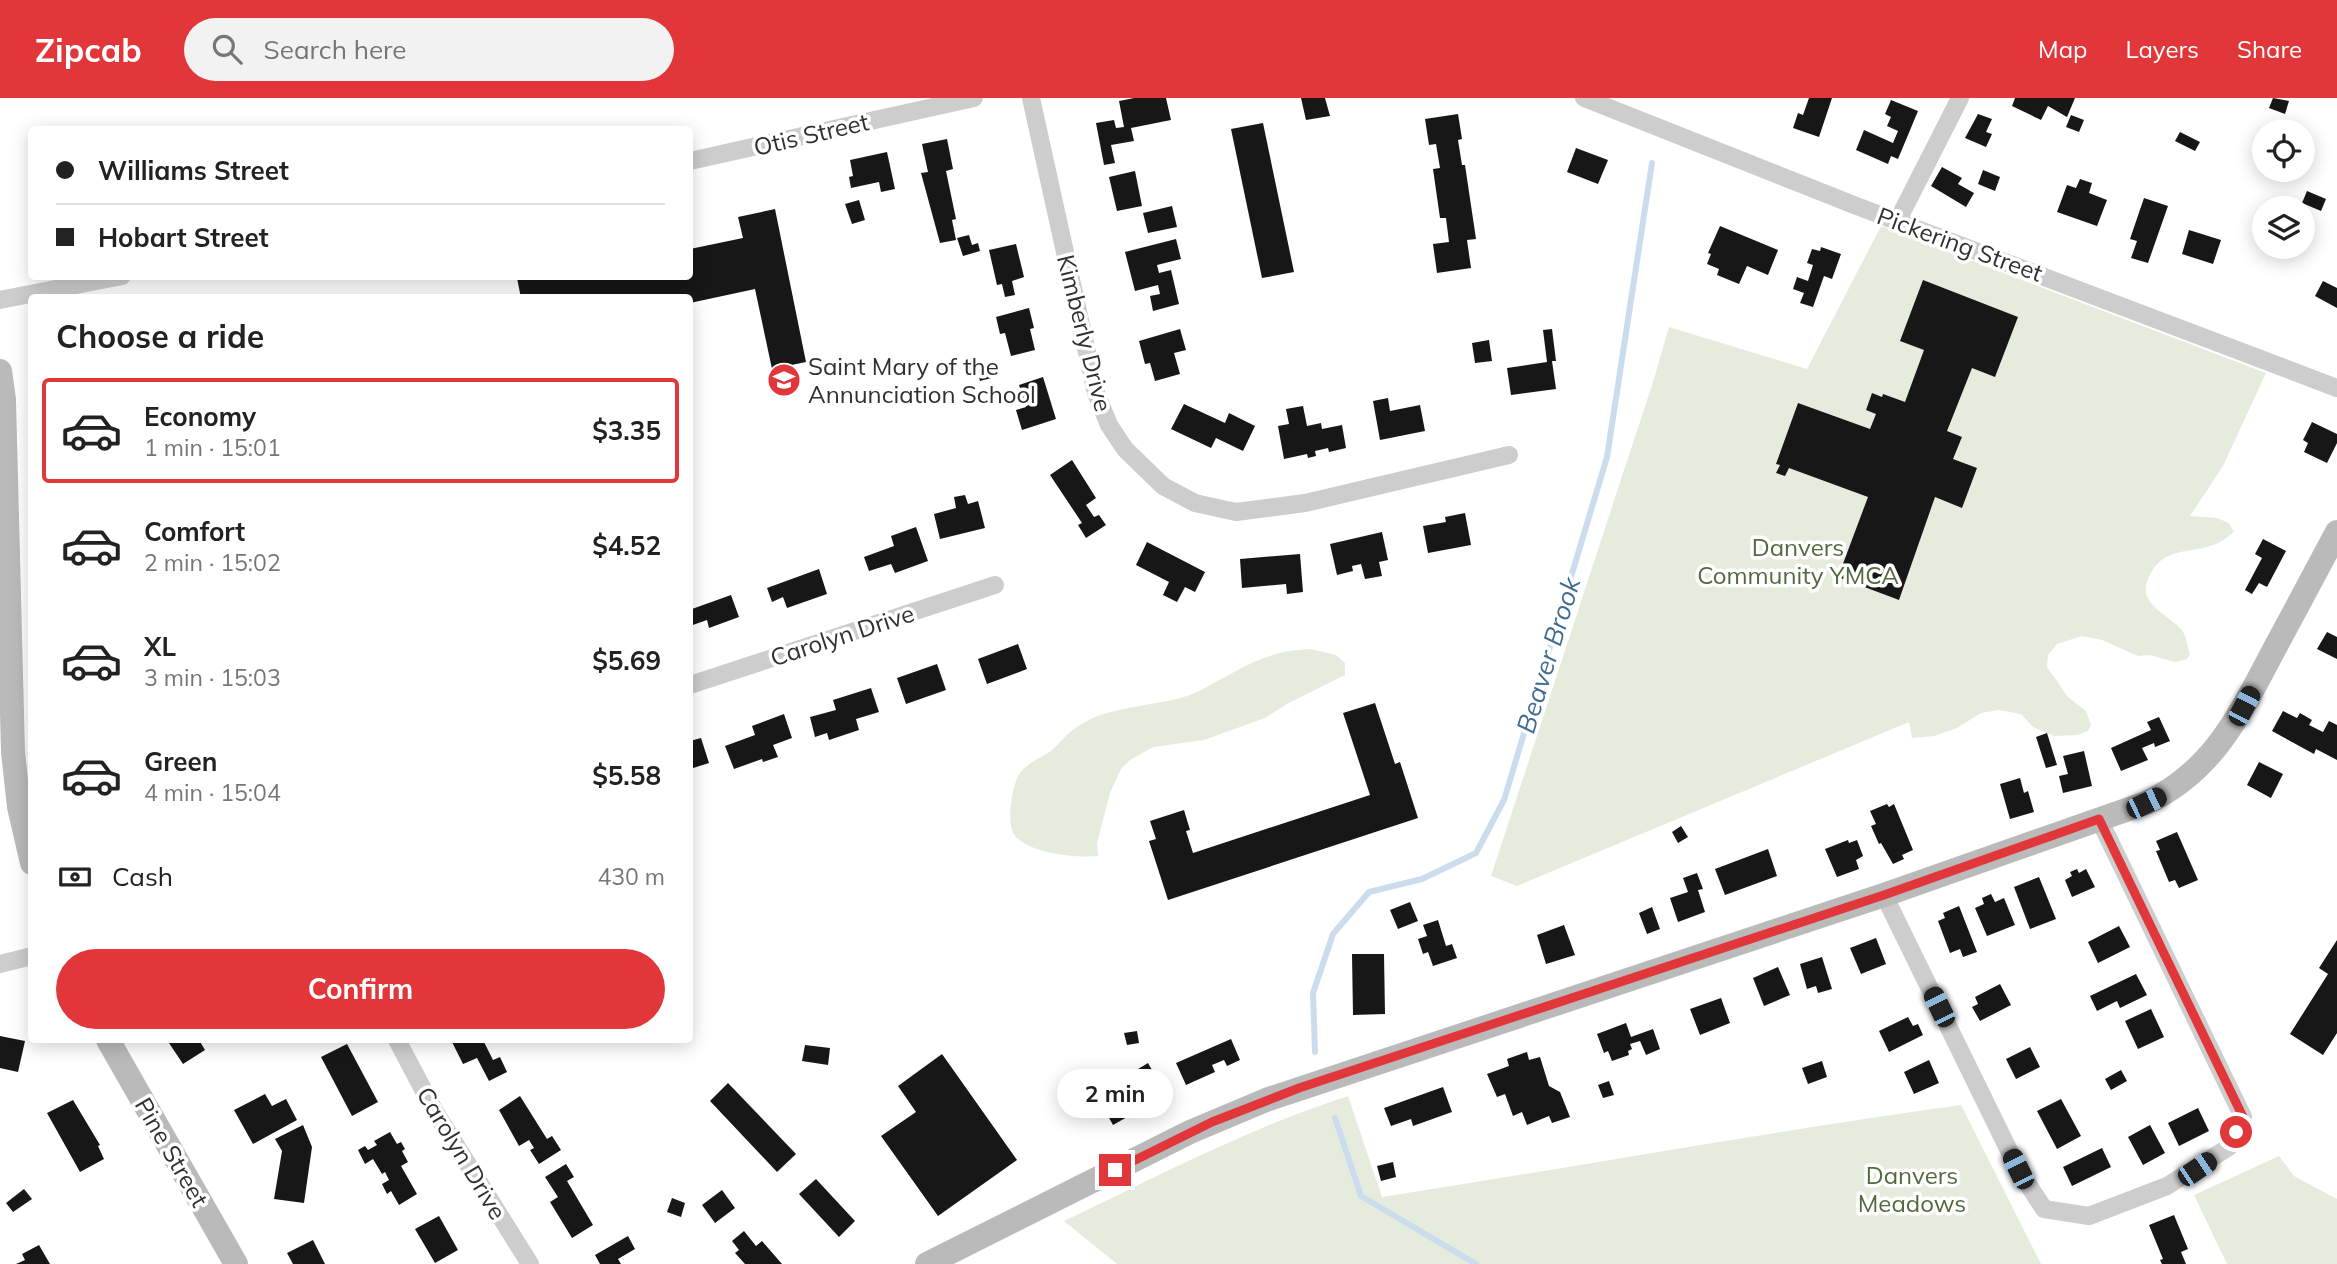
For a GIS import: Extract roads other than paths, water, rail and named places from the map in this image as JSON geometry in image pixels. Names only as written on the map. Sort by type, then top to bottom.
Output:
[{"type":"main road","points":[[0,371],[4,400],[4,552],[13,752],[19,807],[28,846]]},
{"type":"main road","points":[[927,1264],[1190,1132],[1266,1100],[1884,895],[2146,803],[2169,792],[2208,760],[2235,724],[2337,532]]},
{"type":"main road","name":"Pine Street","points":[[110,1043],[236,1264]]},
{"type":"street","name":"Otis Street","points":[[693,160],[974,98]]},
{"type":"street","name":"Kimberly Drive","points":[[1031,98],[1096,393],[1109,425],[1125,449],[1163,486],[1195,503],[1236,512],[1306,503],[1509,455]]},
{"type":"street","name":"Pickering Street","points":[[1584,98],[2337,388]]},
{"type":"street","points":[[1898,220],[1960,98]]},
{"type":"street","points":[[30,294],[102,280]]},
{"type":"street","points":[[0,300],[28,294]]},
{"type":"street","name":"Carolyn Drive","points":[[693,684],[995,585]]},
{"type":"street","points":[[1884,895],[2018,1169],[2044,1209],[2089,1216],[2167,1186],[2229,1147],[2243,1117],[2099,819]]},
{"type":"street","points":[[0,964],[28,958]]},
{"type":"street","name":"Carolyn Drive","points":[[399,1043],[434,1110],[530,1264]]},
{"type":"waterway","name":"Beaver Brook","points":[[1315,1052],[1313,993],[1333,934],[1369,892],[1422,879],[1476,853],[1504,800],[1607,457],[1652,163]]},
{"type":"waterway","name":"Beaver Brook","points":[[1335,1118],[1361,1196],[1476,1264]]},
{"type":"place","name":"Saint Mary of the Annunciation School","points":[[784,380]]},
{"type":"park label","name":"Danvers Community YMCA","points":[[1798,561]]},
{"type":"park label","name":"Danvers Meadows","points":[[1912,1189]]}]
